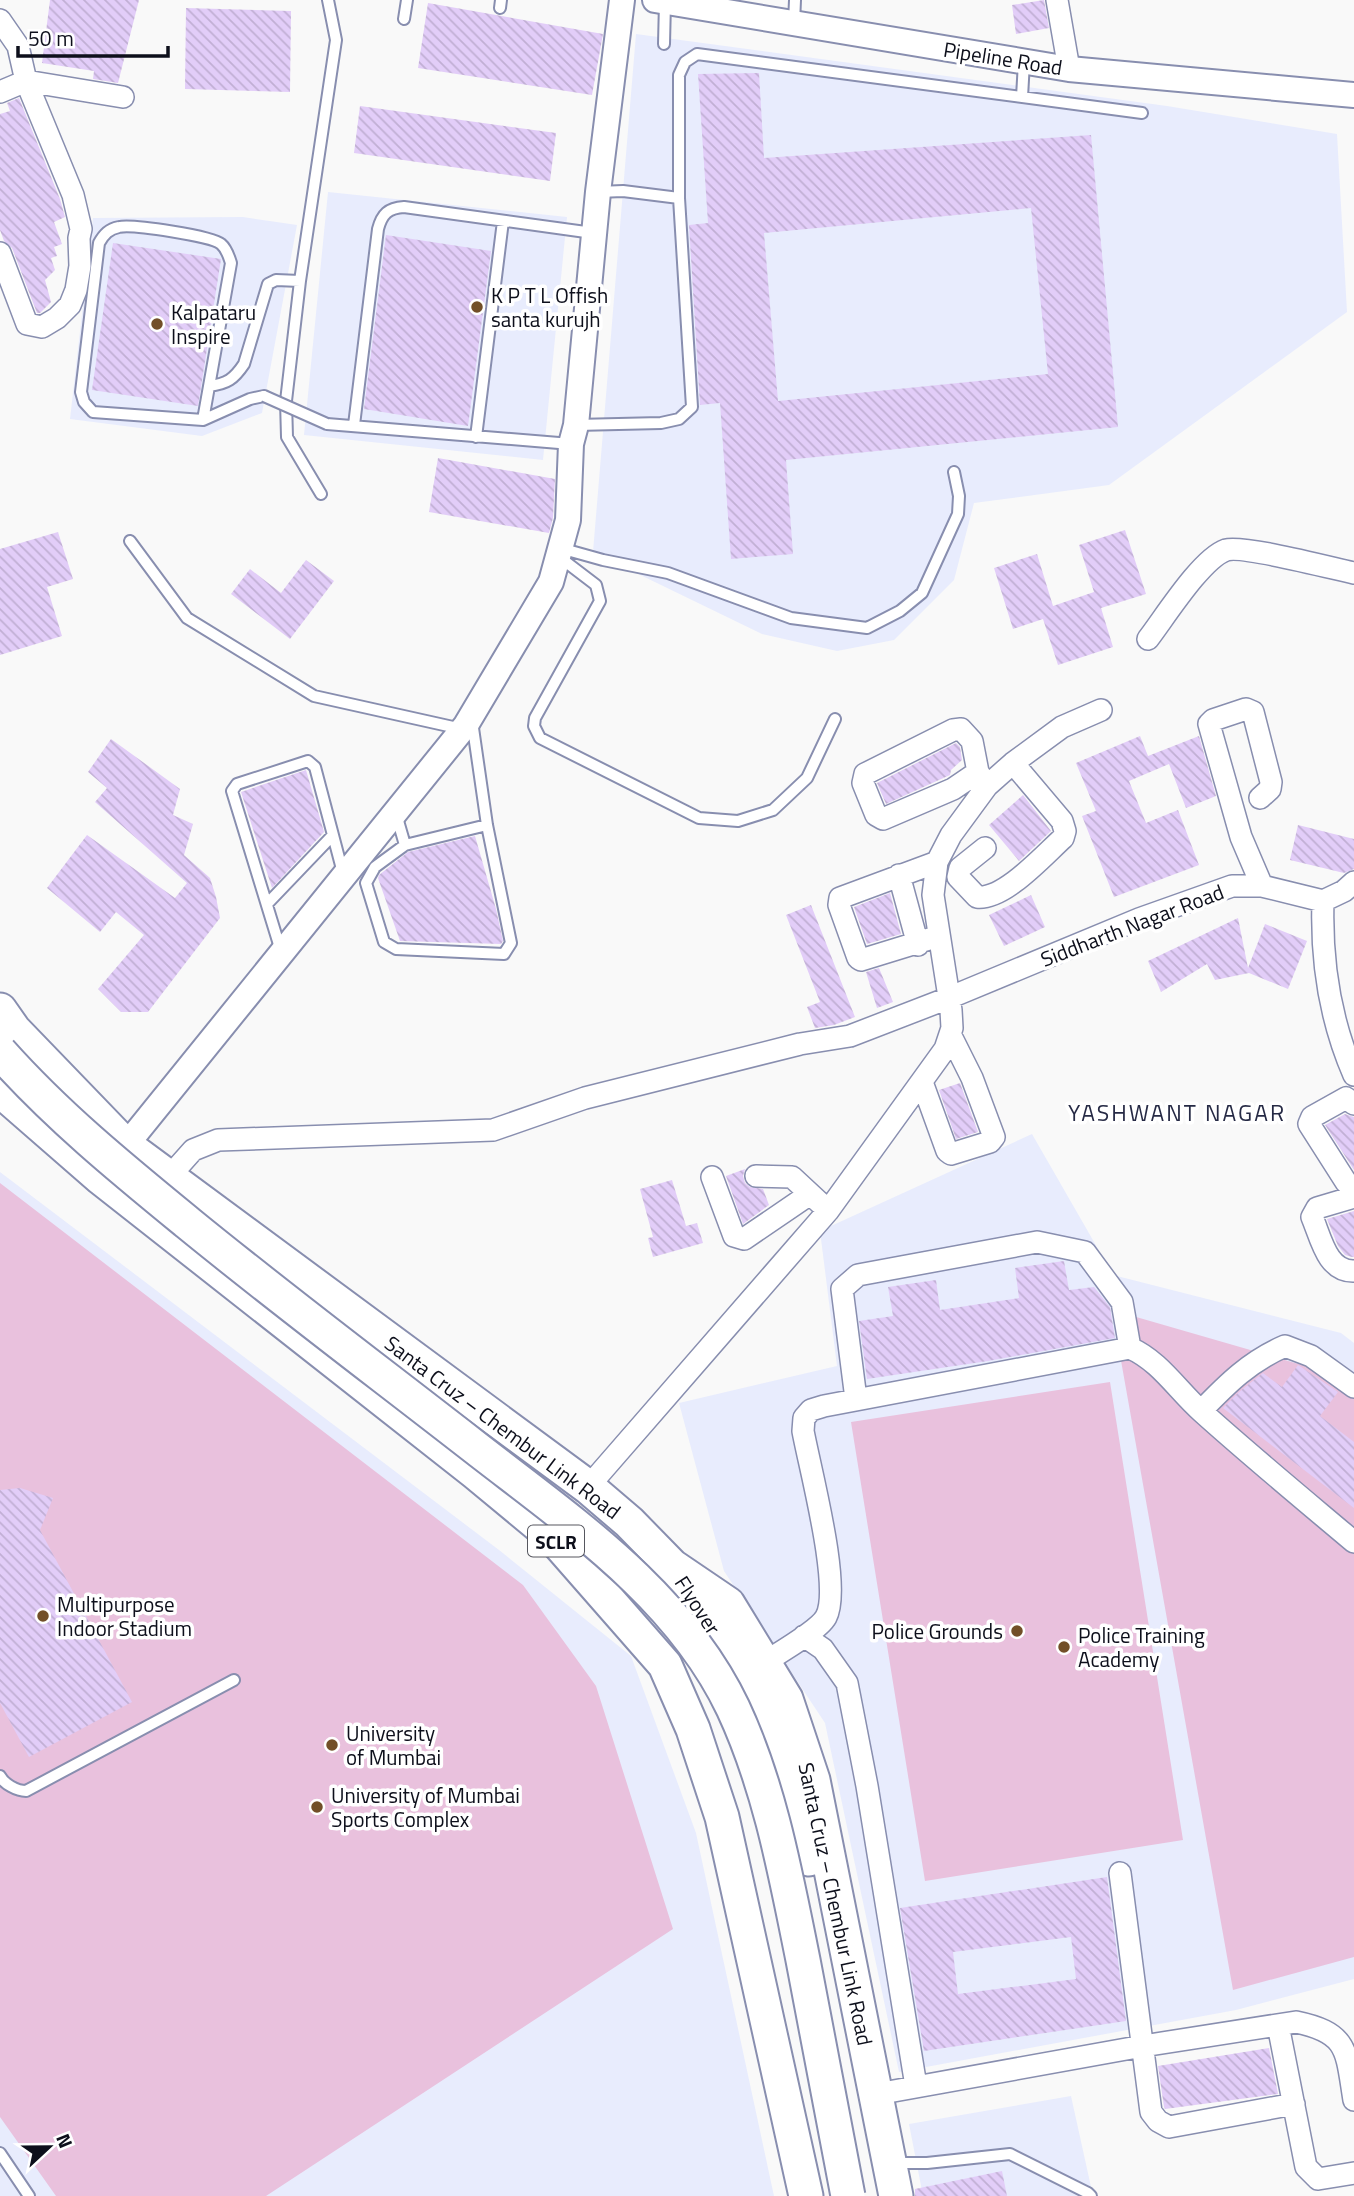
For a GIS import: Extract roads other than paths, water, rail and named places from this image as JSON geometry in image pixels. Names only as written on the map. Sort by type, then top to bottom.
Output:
[{"type":"highway","name":"Santa Cruz – Chembur Link Road","points":[[5,1032],[125,1145],[588,1487],[629,1522],[672,1566],[729,1604],[786,1699],[813,1780],[897,2196]]},
{"type":"highway","points":[[5,1032],[31,1087],[108,1158],[214,1244],[606,1549],[670,1614],[704,1657],[732,1706],[752,1753],[786,1872],[848,2196]]},
{"type":"highway","name":"SCLR","points":[[0,1090],[101,1178],[552,1536],[665,1665],[692,1729],[722,1816],[806,2196]]},
{"type":"highway","name":"Flyover","points":[[672,1566],[755,1695],[776,1745],[811,1866],[874,2196]]},
{"type":"street","points":[[101,1178],[467,722],[551,582],[568,520],[573,435],[608,67],[622,0]]},
{"type":"street","points":[[1056,0],[1069,69]]},
{"type":"street","name":"Pipeline Road","points":[[660,1],[795,12],[1024,62],[1069,69],[1354,95]]},
{"type":"street","points":[[0,20],[18,46],[26,81],[73,195],[81,229],[80,266],[70,305],[57,318],[42,327],[27,324],[0,253]]},
{"type":"street","points":[[0,92],[26,81],[123,97]]},
{"type":"street","points":[[1148,639],[1203,568],[1214,557],[1228,550],[1249,551],[1354,573]]},
{"type":"street","points":[[1260,798],[1270,789],[1270,782],[1253,712],[1246,709],[1213,720],[1209,724],[1241,837],[1262,886]]},
{"type":"street","points":[[588,1487],[828,1210],[945,1049],[952,1028],[951,997],[933,895],[937,862],[983,779],[972,741],[961,729],[953,730],[865,774],[863,783],[877,815],[883,819],[983,779],[1013,762],[1062,727],[1101,710]]},
{"type":"street","points":[[985,848],[960,868],[958,877],[977,897],[990,896],[1021,877],[1063,838],[1065,831],[1062,821],[1013,762]]},
{"type":"street","points":[[937,862],[841,898],[839,905],[858,958],[862,960],[918,945],[939,936]]},
{"type":"street","points":[[899,875],[918,945]]},
{"type":"street","points":[[1354,882],[1323,901],[1322,935],[1337,1030],[1349,1051],[1353,1089],[1312,1117],[1309,1124],[1346,1182],[1354,1185]]},
{"type":"street","name":"Siddharth Nagar Road","points":[[168,1178],[193,1150],[218,1140],[492,1130],[585,1098],[800,1044],[850,1036],[1139,919],[1232,886],[1262,886],[1323,901]]},
{"type":"street","points":[[934,911],[968,889]]},
{"type":"street","points":[[922,1082],[947,1152],[951,1154],[990,1142],[994,1136],[972,1078],[950,1034]]},
{"type":"street","points":[[756,1176],[792,1177],[828,1210]]},
{"type":"street","points":[[712,1177],[734,1236],[738,1238],[744,1239],[810,1194]]},
{"type":"street","points":[[1354,1196],[1317,1209],[1312,1217],[1329,1259],[1346,1272],[1354,1271]]},
{"type":"street","points":[[856,1399],[842,1289],[858,1275],[1037,1242],[1085,1252],[1122,1302],[1130,1349]]},
{"type":"street","points":[[1201,1411],[1234,1377],[1264,1356],[1285,1346],[1311,1356],[1354,1387]]},
{"type":"street","points":[[765,1662],[825,1619],[832,1600],[826,1549],[803,1431],[804,1418],[811,1410],[856,1399],[1130,1349],[1143,1354],[1157,1366],[1201,1411],[1354,1542]]},
{"type":"street","points":[[804,1636],[822,1648],[847,1683],[867,1786],[916,2086]]},
{"type":"street","points":[[1120,1873],[1152,2112],[1158,2121],[1169,2127],[1294,2104]]},
{"type":"street","points":[[877,2094],[1143,2046],[1296,2022],[1320,2027],[1340,2040],[1347,2056],[1354,2100]]},
{"type":"street","points":[[1278,2025],[1306,2167],[1318,2179],[1354,2173]]},
{"type":"lane","points":[[321,494],[287,437],[286,401],[300,281],[336,40],[328,0]]},
{"type":"lane","points":[[404,19],[407,0]]},
{"type":"lane","points":[[660,1],[664,44]]},
{"type":"lane","points":[[203,420],[231,264],[227,252],[220,243],[204,237],[126,225],[110,230],[103,235],[99,243],[81,393],[84,402],[93,412],[203,420],[250,398],[264,397],[327,424],[476,437],[573,435],[679,419],[692,407],[679,198],[679,75],[685,62],[697,54],[1142,113]]},
{"type":"lane","points":[[1022,97],[1024,62]]},
{"type":"lane","points":[[598,192],[623,191],[679,198]]},
{"type":"lane","points":[[354,425],[380,219],[386,211],[404,207],[594,233]]},
{"type":"lane","points":[[476,437],[503,221]]},
{"type":"lane","points":[[209,386],[225,384],[244,364],[268,284],[276,280],[300,281]]},
{"type":"lane","points":[[559,552],[668,573],[791,618],[867,628],[900,611],[922,593],[958,514],[959,496],[954,471]]},
{"type":"lane","points":[[130,541],[187,618],[314,696],[467,722],[511,943],[504,954],[396,949],[384,942],[366,883],[375,867],[405,845],[486,825]]},
{"type":"lane","points":[[559,552],[596,585],[600,601],[535,718],[534,726],[540,738],[699,818],[738,821],[773,810],[807,778],[835,719]]},
{"type":"lane","points":[[282,953],[232,791],[237,784],[308,761],[315,767],[344,876]]},
{"type":"lane","points":[[395,813],[405,845]]},
{"type":"lane","points":[[267,904],[333,835]]},
{"type":"lane","points":[[0,1090],[5,1032]]},
{"type":"lane","points":[[0,1776],[2,1781],[19,1791],[26,1791],[234,1680]]},
{"type":"lane","points":[[0,2153],[29,2196]]},
{"type":"lane","points":[[890,2163],[927,2163],[1010,2154],[1091,2196]]},
{"type":"place","name":"K P T L Offish santa kurujh","points":[[477,307]]},
{"type":"place","name":"Kalpataru Inspire","points":[[157,324]]},
{"type":"place","name":"Multipurpose Indoor Stadium","points":[[43,1616]]},
{"type":"place","name":"Police Grounds","points":[[1017,1631]]},
{"type":"place","name":"Police Training Academy","points":[[1064,1647]]},
{"type":"place","name":"University of Mumbai","points":[[332,1745]]},
{"type":"place","name":"University of Mumbai Sports Complex","points":[[317,1807]]},
{"type":"district","name":"YASHWANT NAGAR","points":[[1177,1112]]}]
